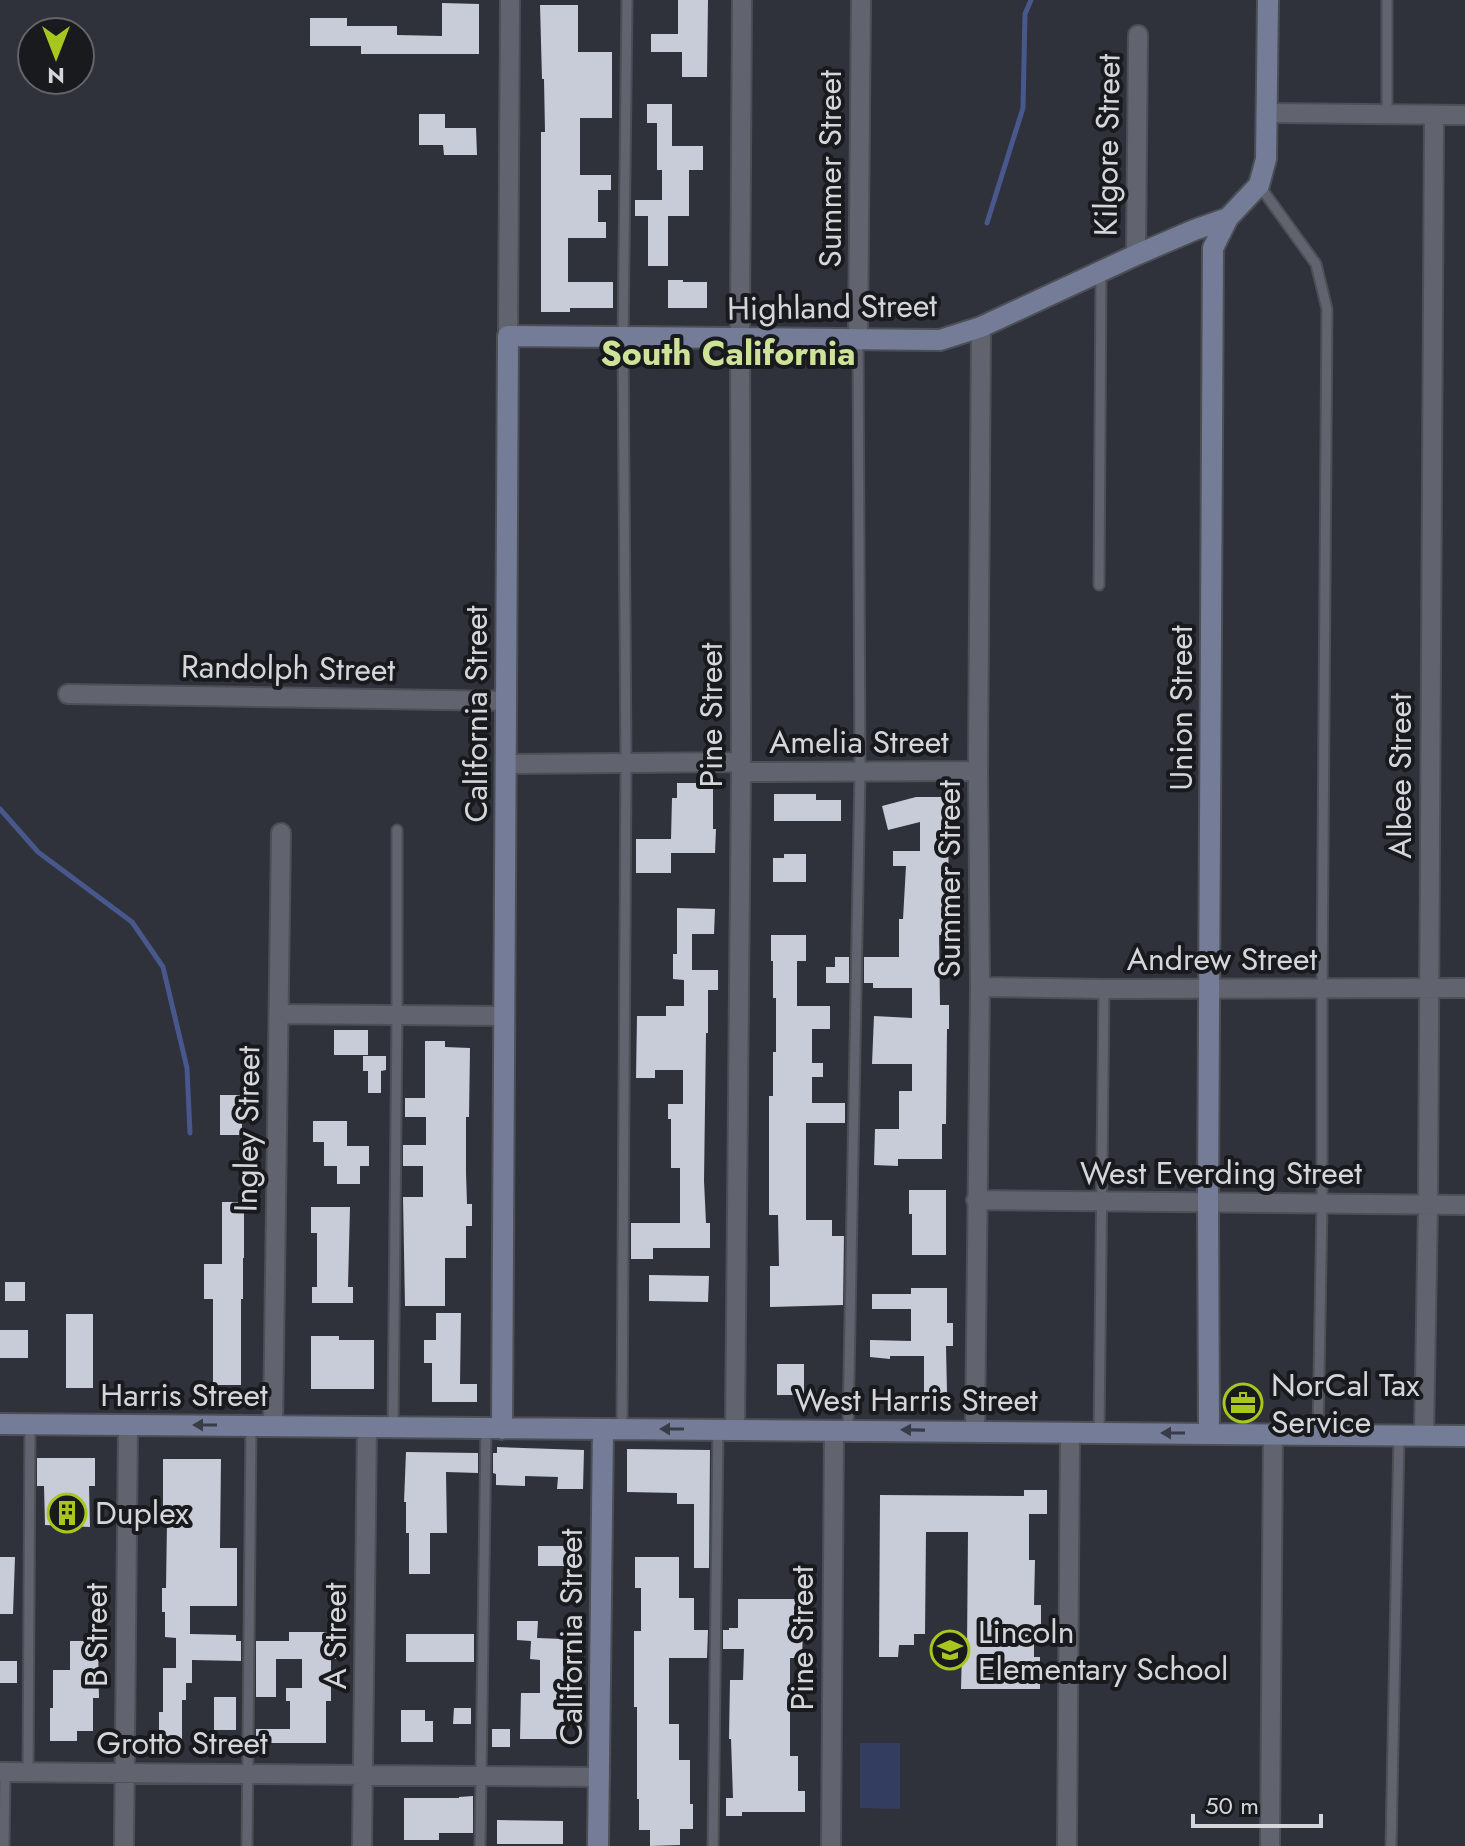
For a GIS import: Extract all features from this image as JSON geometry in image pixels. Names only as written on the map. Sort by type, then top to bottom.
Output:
[{"type":"street","name":"California Street","points":[[494,1429],[504,1016],[510,0]]},
{"type":"street","name":"Pine Street","points":[[726,1429],[741,767],[742,0]]},
{"type":"street","name":"Summer Street","points":[[858,338],[861,0]]},
{"type":"street","points":[[1259,185],[1266,159],[1268,0]]},
{"type":"street","name":"Kilgore Street","points":[[1136,255],[1138,35]]},
{"type":"street","points":[[1267,113],[1465,115]]},
{"type":"street","name":"Albee Street","points":[[1424,1436],[1434,116]]},
{"type":"street","name":"Union Street","points":[[1209,1433],[1213,248],[1228,218],[1259,185]]},
{"type":"street","name":"Highland Street","points":[[508,336],[940,340],[981,327],[1136,255],[1228,218]]},
{"type":"street","name":"Summer Street","points":[[975,1431],[980,987],[981,327]]},
{"type":"street","name":"Randolph Street","points":[[68,694],[507,701]]},
{"type":"street","name":"Amelia Street","points":[[506,764],[626,763],[860,772],[978,771]]},
{"type":"street","name":"Ingley Street","points":[[273,1426],[281,833]]},
{"type":"street","name":"Andrew Street","points":[[980,987],[1465,988]]},
{"type":"street","points":[[279,1014],[504,1016]]},
{"type":"street","name":"West Everding Street","points":[[976,1200],[1465,1205]]},
{"type":"street","name":"Harris Street","points":[[0,1424],[367,1426]]},
{"type":"street","name":"B Street","points":[[124,1846],[128,1425]]},
{"type":"street","name":"West Harris Street","points":[[367,1426],[1465,1436]]},
{"type":"street","name":"A Street","points":[[362,1846],[367,1426]]},
{"type":"street","name":"California Street","points":[[598,1846],[613,1429]]},
{"type":"street","name":"Pine Street","points":[[831,1846],[841,1430]]},
{"type":"street","points":[[1067,1846],[1070,1432]]},
{"type":"street","points":[[1270,1846],[1273,1434]]},
{"type":"street","name":"Grotto Street","points":[[3,1772],[600,1777]]},
{"type":"lane","points":[[613,1429],[626,763],[623,338],[627,0]]},
{"type":"lane","points":[[1387,0],[1387,114]]},
{"type":"lane","points":[[1259,185],[1316,264],[1327,309],[1318,1434]]},
{"type":"lane","points":[[1099,585],[1101,271]]},
{"type":"lane","points":[[841,1430],[860,772],[858,338]]},
{"type":"lane","points":[[393,1427],[397,830]]},
{"type":"lane","points":[[1099,1432],[1104,989]]},
{"type":"lane","points":[[28,1773],[30,1424]]},
{"type":"lane","points":[[247,1846],[251,1425]]},
{"type":"lane","points":[[480,1846],[494,1429]]},
{"type":"lane","points":[[713,1846],[726,1429]]},
{"type":"lane","points":[[1391,1846],[1399,1435]]},
{"type":"lane","points":[[3,1772],[4,1846]]},
{"type":"shaded area","points":[[860,1743],[900,1743],[900,1809],[860,1808]]},
{"type":"building","points":[[678,0],[708,0],[707,77],[682,77],[682,52],[651,52],[651,34],[678,34]]},
{"type":"building","points":[[442,3],[479,4],[479,54],[361,54],[361,46],[310,46],[310,18],[347,18],[347,26],[397,26],[397,35],[442,36]]},
{"type":"building","points":[[540,5],[578,5],[578,52],[612,52],[612,118],[580,118],[580,175],[611,175],[611,190],[598,190],[598,222],[606,222],[606,238],[568,238],[568,282],[613,282],[613,308],[541,312],[541,132],[545,132]]},
{"type":"building","points":[[647,104],[672,104],[672,146],[703,146],[703,170],[689,170],[689,216],[668,216],[668,266],[648,266],[648,216],[635,216],[635,200],[662,200],[662,170],[657,170],[657,123],[647,123]]},
{"type":"building","points":[[419,114],[445,114],[445,128],[476,128],[477,155],[444,155],[443,145],[419,145]]},
{"type":"building","points":[[668,280],[707,282],[707,308],[668,308]]},
{"type":"building","points":[[677,783],[713,783],[715,853],[671,853],[671,873],[636,873],[636,839],[671,839],[672,798],[677,798]]},
{"type":"building","points":[[774,794],[816,794],[816,800],[841,800],[841,821],[774,821]]},
{"type":"building","points":[[916,797],[951,797],[951,820],[948,820],[949,903],[945,903],[945,935],[939,935],[940,1005],[949,1005],[946,1124],[942,1124],[942,1159],[898,1159],[898,1166],[874,1165],[875,1129],[899,1129],[899,1091],[912,1091],[912,1064],[872,1064],[874,1016],[912,1018],[912,988],[873,988],[873,983],[864,983],[864,957],[899,957],[899,919],[903,919],[906,866],[893,866],[893,851],[920,851],[920,822],[888,830],[882,806]]},
{"type":"building","points":[[784,854],[806,854],[806,882],[773,882],[773,858],[784,858]]},
{"type":"building","points":[[677,908],[715,909],[714,934],[692,934],[692,970],[718,970],[718,990],[708,990],[706,1033],[704,1181],[710,1248],[653,1248],[653,1259],[631,1259],[631,1223],[680,1223],[680,1168],[671,1168],[668,1104],[683,1104],[683,1070],[655,1070],[655,1078],[636,1078],[637,1016],[666,1016],[666,1006],[684,1006],[684,980],[673,979],[673,954],[677,954]]},
{"type":"building","points":[[771,935],[806,935],[806,961],[797,961],[797,1006],[830,1006],[830,1029],[812,1029],[812,1063],[823,1063],[823,1077],[812,1077],[812,1103],[845,1103],[845,1123],[806,1123],[806,1220],[832,1220],[832,1236],[844,1236],[843,1305],[770,1307],[770,1266],[779,1266],[778,1215],[769,1215],[769,1096],[773,1096],[773,1052],[776,1052]]},
{"type":"building","points":[[835,957],[849,957],[849,983],[826,983],[826,967],[835,967]]},
{"type":"building","points":[[334,1030],[368,1030],[368,1055],[334,1055]]},
{"type":"building","points":[[425,1041],[445,1041],[445,1047],[470,1048],[466,1173],[467,1204],[472,1204],[472,1226],[466,1226],[466,1258],[445,1258],[445,1306],[405,1306],[403,1197],[423,1197],[423,1166],[403,1166],[403,1145],[426,1145],[426,1117],[405,1117],[405,1098],[425,1098]]},
{"type":"building","points":[[363,1056],[386,1056],[386,1070],[381,1071],[381,1093],[368,1093],[368,1071],[363,1071]]},
{"type":"building","points":[[220,1095],[242,1095],[242,1135],[220,1135]]},
{"type":"building","points":[[313,1121],[347,1121],[347,1146],[369,1146],[369,1166],[360,1166],[360,1184],[337,1184],[337,1166],[324,1166],[324,1142],[313,1142]]},
{"type":"building","points":[[909,1190],[946,1190],[946,1255],[912,1255]]},
{"type":"building","points":[[222,1202],[244,1202],[241,1385],[213,1385],[213,1299],[204,1299],[204,1264],[222,1264]]},
{"type":"building","points":[[311,1207],[350,1207],[348,1287],[353,1287],[353,1303],[312,1303],[312,1287],[317,1287],[317,1233],[311,1233]]},
{"type":"building","points":[[649,1275],[709,1276],[708,1302],[649,1301]]},
{"type":"building","points":[[5,1282],[25,1282],[25,1301],[5,1301]]},
{"type":"building","points":[[911,1288],[947,1288],[947,1323],[953,1323],[953,1346],[946,1346],[947,1393],[924,1393],[924,1356],[870,1357],[870,1340],[911,1341],[911,1309],[872,1309],[872,1294],[911,1294]]},
{"type":"building","points":[[436,1313],[461,1313],[460,1384],[477,1384],[477,1402],[432,1402],[432,1363],[424,1363],[424,1340],[436,1340]]},
{"type":"building","points":[[66,1314],[93,1314],[93,1388],[66,1388]]},
{"type":"building","points":[[0,1330],[28,1330],[28,1358],[0,1358]]},
{"type":"building","points":[[311,1336],[374,1340],[374,1389],[311,1389]]},
{"type":"building","points":[[777,1364],[804,1364],[804,1395],[777,1395]]},
{"type":"building","points":[[497,1447],[584,1450],[583,1489],[557,1489],[558,1477],[525,1476],[525,1486],[496,1485],[493,1453],[497,1453]]},
{"type":"building","points":[[627,1449],[710,1450],[709,1568],[694,1568],[694,1504],[677,1504],[677,1493],[627,1492]]},
{"type":"building","points":[[406,1452],[478,1453],[478,1473],[446,1472],[447,1533],[430,1533],[430,1574],[409,1574],[409,1533],[406,1533],[404,1502]]},
{"type":"building","points":[[37,1458],[95,1458],[95,1486],[89,1486],[90,1527],[45,1525],[44,1486],[37,1486]]},
{"type":"building","points":[[163,1459],[221,1459],[220,1548],[237,1548],[237,1606],[190,1606],[190,1634],[236,1635],[236,1641],[241,1641],[241,1661],[192,1660],[192,1683],[186,1683],[186,1700],[182,1700],[182,1743],[159,1743],[163,1668],[176,1668],[176,1638],[165,1637],[165,1612],[162,1612],[162,1588],[166,1588],[167,1522],[163,1522]]},
{"type":"building","points":[[1024,1490],[1047,1490],[1047,1514],[1029,1514],[1029,1560],[1035,1560],[1034,1605],[1041,1605],[1041,1630],[1034,1630],[1034,1657],[1040,1657],[1040,1689],[961,1689],[962,1649],[967,1649],[968,1532],[926,1532],[925,1634],[914,1634],[914,1645],[899,1645],[898,1657],[879,1657],[880,1495],[1024,1496]]},
{"type":"building","points":[[538,1546],[580,1546],[580,1566],[538,1566]]},
{"type":"building","points":[[0,1557],[15,1557],[13,1614],[0,1614]]},
{"type":"building","points":[[635,1557],[679,1557],[679,1598],[694,1598],[694,1630],[708,1630],[707,1658],[669,1658],[669,1724],[679,1724],[679,1760],[690,1760],[690,1804],[693,1804],[693,1829],[680,1829],[680,1845],[650,1846],[650,1830],[639,1830],[634,1631],[641,1631],[641,1588],[635,1588]]},
{"type":"building","points":[[738,1599],[804,1599],[802,1658],[790,1658],[790,1756],[798,1756],[798,1791],[805,1791],[805,1812],[742,1812],[742,1816],[726,1816],[726,1798],[733,1798],[729,1739],[730,1680],[743,1680],[744,1649],[723,1649],[723,1630],[738,1628]]},
{"type":"building","points":[[517,1621],[538,1621],[537,1638],[563,1639],[564,1739],[520,1739],[521,1693],[540,1693],[540,1660],[530,1659],[531,1641],[517,1640]]},
{"type":"building","points":[[289,1632],[336,1632],[336,1659],[331,1659],[331,1701],[326,1701],[326,1743],[256,1745],[256,1729],[290,1729],[290,1701],[286,1701],[286,1688],[302,1688],[302,1659],[276,1659],[276,1697],[256,1697],[256,1641],[289,1641]]},
{"type":"building","points":[[406,1634],[474,1634],[474,1662],[406,1662]]},
{"type":"building","points":[[70,1641],[98,1641],[99,1698],[93,1698],[93,1731],[77,1731],[77,1741],[50,1741],[53,1670],[70,1670]]},
{"type":"building","points":[[0,1661],[17,1661],[17,1683],[0,1683]]},
{"type":"building","points":[[214,1697],[236,1697],[236,1730],[214,1730]]},
{"type":"building","points":[[454,1708],[471,1708],[471,1724],[453,1724]]},
{"type":"building","points":[[401,1710],[425,1710],[425,1721],[433,1721],[433,1742],[401,1742]]},
{"type":"building","points":[[492,1729],[510,1729],[510,1747],[492,1747]]},
{"type":"building","points":[[473,1796],[473,1833],[439,1833],[439,1840],[404,1840],[404,1798]]},
{"type":"building","points":[[497,1820],[563,1821],[563,1844],[497,1844]]},
{"type":"waterway","points":[[987,223],[1023,108],[1025,14],[1031,0]]},
{"type":"waterway","points":[[0,809],[38,852],[132,922],[163,967],[187,1068],[190,1133]]},
{"type":"place","name":"NorCal Tax Service","points":[[1243,1403]]},
{"type":"place","name":"Duplex","points":[[67,1513]]},
{"type":"place","name":"Lincoln Elementary School","points":[[950,1650]]},
{"type":"district","name":"South California","points":[[728,353]]}]
